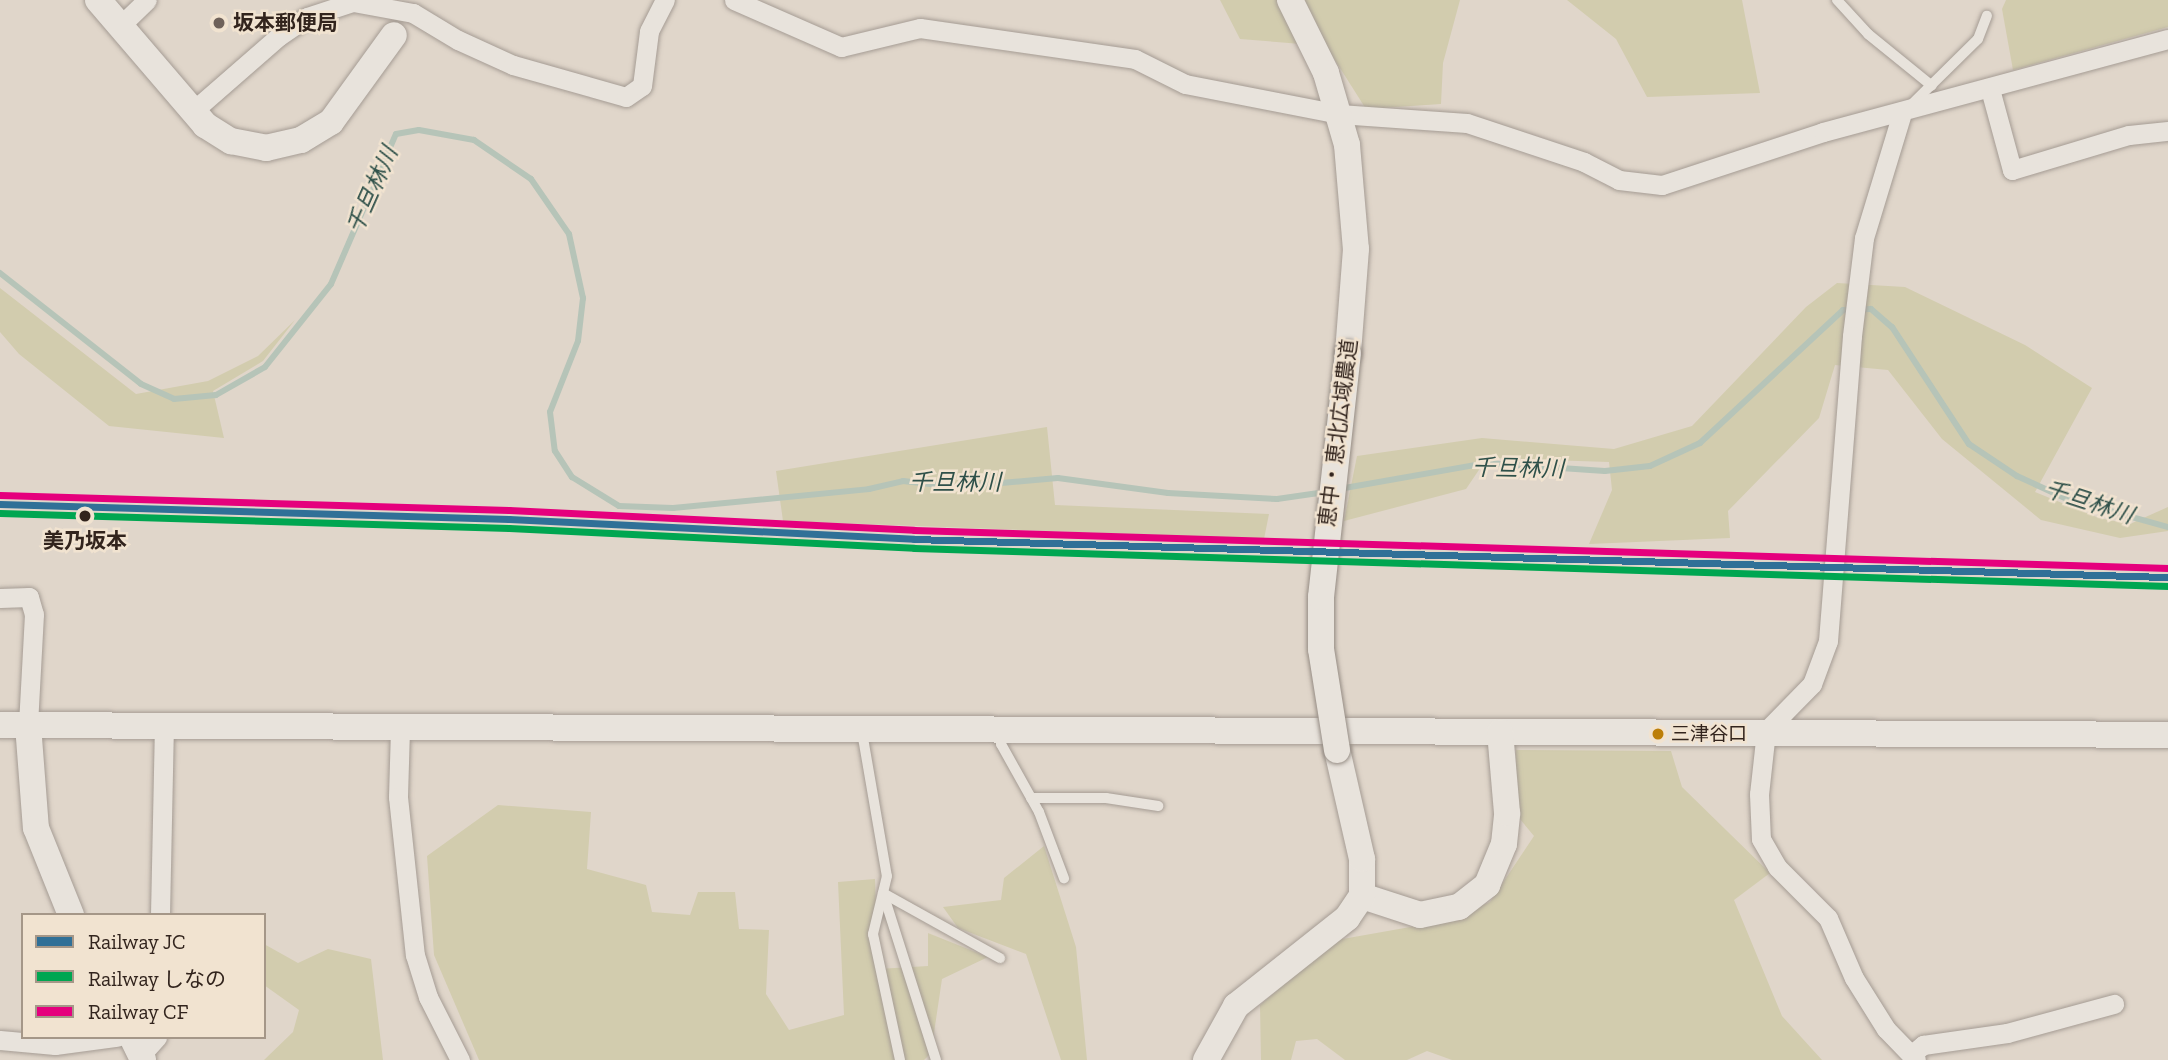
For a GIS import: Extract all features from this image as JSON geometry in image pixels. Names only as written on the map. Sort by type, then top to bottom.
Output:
[{"type":"street","points":[[98,0],[193,111],[231,141],[266,148],[301,140],[331,122],[344,108],[394,35]]},
{"type":"street","points":[[120,26],[147,0]]},
{"type":"street","points":[[193,111],[298,23],[332,6],[353,2],[379,3],[413,13],[458,40],[513,65],[626,97],[642,86],[649,31],[665,0]]},
{"type":"street","points":[[734,0],[841,47],[920,28],[1135,59],[1185,84],[1339,114],[1467,123],[1584,162],[1619,180],[1662,185],[1823,132],[1902,113],[2168,39]]},
{"type":"street","name":"恵中・恵北広域農道","points":[[1290,0],[1326,73],[1339,114],[1355,217],[1355,287],[1321,597],[1321,649],[1338,750],[1362,859],[1362,896]]},
{"type":"street","points":[[1990,89],[2012,170],[2129,135],[2168,131]]},
{"type":"street","points":[[1902,113],[1864,238],[1852,336],[1828,641],[1812,684],[1766,731],[1759,794],[1761,839],[1777,867],[1828,918],[1854,978],[1886,1029],[1913,1057],[1923,1045],[2007,1033],[2114,1004]]},
{"type":"street","points":[[0,598],[29,597],[34,614],[28,725],[36,828],[70,913]]},
{"type":"street","points":[[0,725],[1001,733],[1766,731],[2168,735]]},
{"type":"street","points":[[160,913],[164,725]]},
{"type":"street","points":[[400,729],[398,797],[415,955],[428,997],[460,1060]]},
{"type":"street","points":[[1206,1060],[1236,1006],[1347,918],[1362,896],[1420,915],[1459,907],[1487,885],[1504,844],[1507,813],[1500,732]]},
{"type":"street","points":[[0,1040],[55,1045],[101,1039]]},
{"type":"lane","points":[[1837,0],[1868,34],[1932,86]]},
{"type":"lane","points":[[1902,113],[1978,39],[1987,16]]},
{"type":"lane","points":[[862,732],[887,876],[873,934],[900,1060]]},
{"type":"lane","points":[[1001,733],[1001,744],[1031,799],[1064,878]]},
{"type":"lane","points":[[1031,799],[1106,798],[1158,806]]},
{"type":"lane","points":[[883,893],[1000,958]]},
{"type":"lane","points":[[883,893],[936,1060]]},
{"type":"shaded area","points":[[1220,0],[1460,0],[1443,63],[1441,104],[1366,109],[1326,46],[1240,39]]},
{"type":"shaded area","points":[[1567,0],[1742,0],[1760,93],[1647,97],[1616,39]]},
{"type":"shaded area","points":[[2006,0],[2168,0],[2168,27],[2013,70],[2002,9]]},
{"type":"shaded area","points":[[1837,283],[1905,287],[2025,345],[2092,388],[2035,492],[2099,518],[2130,524],[2168,507],[2168,531],[2120,538],[2041,520],[1942,439],[1888,370],[1835,365],[1819,418],[1728,511],[1730,538],[1589,544],[1612,490],[1609,462],[1487,458],[1466,489],[1344,521],[1357,456],[1482,438],[1614,449],[1692,426],[1806,307]]},
{"type":"shaded area","points":[[0,288],[136,394],[208,381],[258,356],[295,320],[263,361],[213,391],[224,438],[109,426],[19,354],[0,332]]},
{"type":"shaded area","points":[[1047,427],[1055,505],[1269,514],[1264,539],[783,521],[776,471]]},
{"type":"shaded area","points":[[1516,750],[1671,751],[1682,787],[1770,873],[1734,900],[1782,1016],[1822,1060],[1452,1060],[1427,1051],[1407,1060],[1345,1060],[1317,1039],[1296,1041],[1291,1060],[1261,1060],[1260,1005],[1337,940],[1444,921],[1490,902],[1534,836],[1515,813]]},
{"type":"shaded area","points":[[498,805],[591,812],[587,869],[646,885],[652,912],[690,915],[698,892],[735,892],[739,929],[769,930],[766,994],[789,1030],[844,1015],[838,882],[875,879],[878,969],[928,966],[928,933],[988,957],[942,979],[931,1053],[924,1060],[479,1060],[434,955],[427,856]]},
{"type":"shaded area","points":[[1044,846],[1076,947],[1087,1060],[1061,1060],[1026,954],[958,928],[943,907],[1001,900],[1004,878]]},
{"type":"shaded area","points":[[266,945],[298,963],[328,949],[371,959],[383,1060],[264,1060],[293,1032],[299,1010],[266,986]]},
{"type":"waterway","name":"千旦林川","points":[[0,273],[141,384],[174,399],[216,395],[265,367],[331,284],[396,134],[419,130],[474,140],[531,179],[569,234],[583,298],[578,341],[550,412],[555,451],[572,477],[619,506],[673,508],[869,489],[903,481],[957,487],[1058,478],[1168,493],[1277,499],[1325,492]]},
{"type":"waterway","name":"千旦林川","points":[[1339,489],[1486,463],[1605,471],[1650,466],[1700,443],[1843,310],[1871,309],[1892,327],[1969,444],[2017,476],[2067,499],[2168,527]]},
{"type":"rail line","name":"CF","points":[[0,495],[509,510],[914,530],[2168,568]]},
{"type":"rail line","name":"JC","points":[[0,504],[509,519],[914,539],[2168,577]]},
{"type":"rail line","name":"しなの","points":[[0,513],[509,528],[914,548],[2168,586]]},
{"type":"place","name":"坂本郵便局","points":[[219,23]]},
{"type":"place","name":"美乃坂本","points":[[85,516]]},
{"type":"place","name":"三津谷口","points":[[1658,734]]}]
